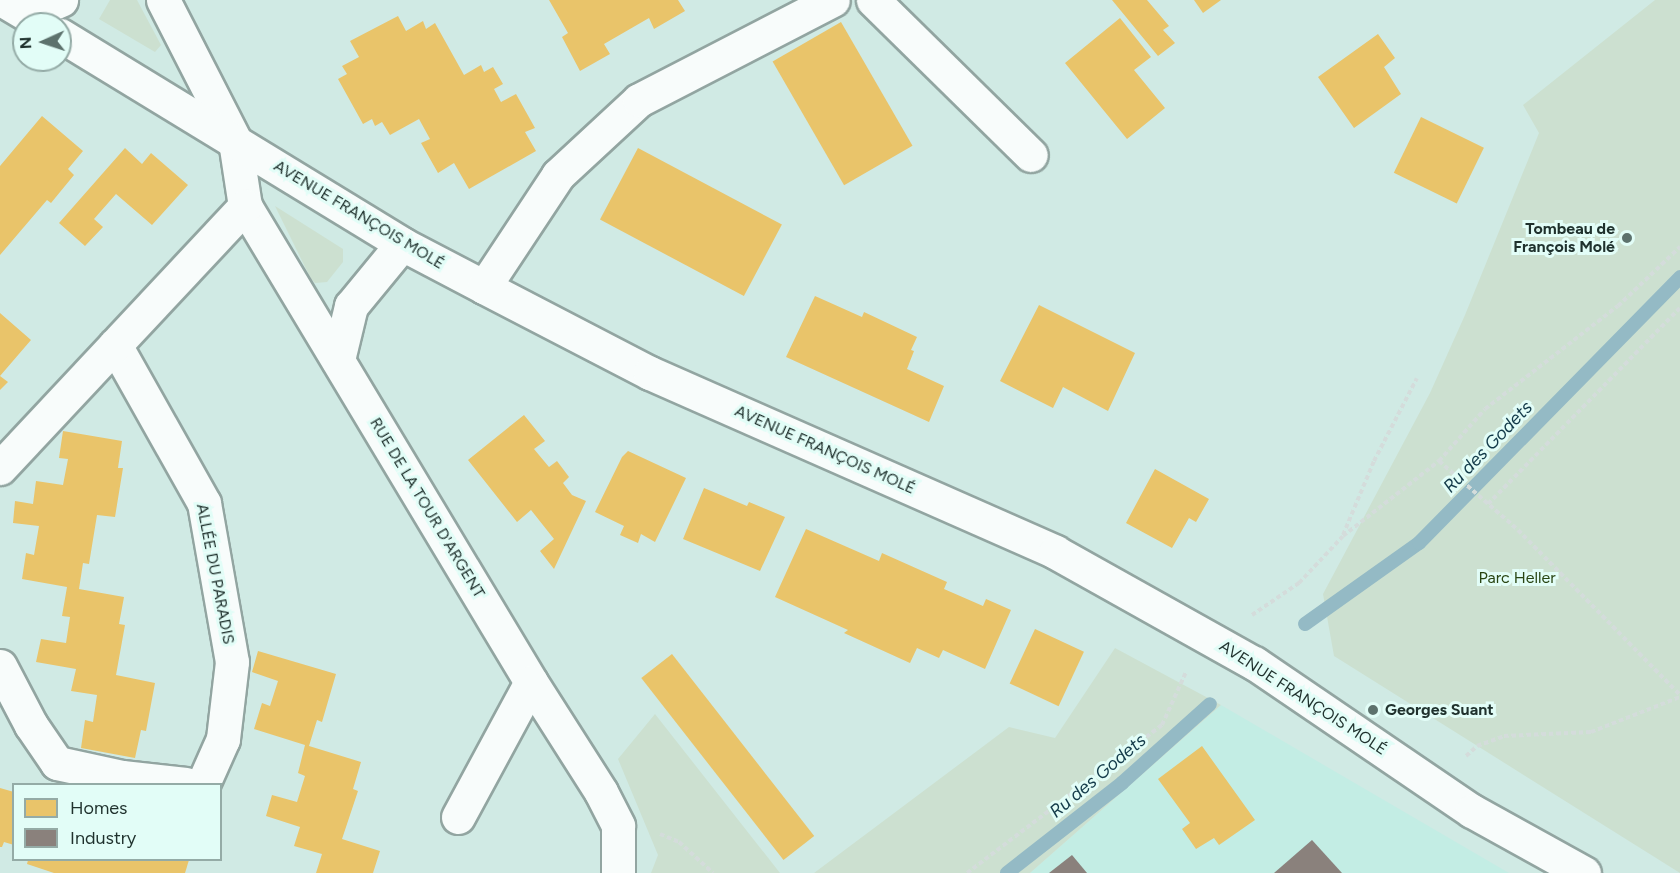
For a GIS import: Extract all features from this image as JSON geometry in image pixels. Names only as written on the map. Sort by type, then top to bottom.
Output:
[{"type":"street","points":[[28,12],[61,0]]},
{"type":"street","points":[[163,0],[236,141]]},
{"type":"street","points":[[484,287],[558,174],[639,99],[833,0]]},
{"type":"street","points":[[873,0],[1031,155]]},
{"type":"street","name":"AVENUE FRANÇOIS MOLÉ","points":[[72,42],[402,244],[484,287],[650,373],[1055,552],[1254,663],[1472,811],[1577,872]]},
{"type":"street","name":"RUE DE LA TOUR D'ARGENT","points":[[236,141],[245,206],[531,682],[601,792],[618,826],[618,873]]},
{"type":"street","points":[[0,468],[245,206]]},
{"type":"street","points":[[338,360],[351,306],[402,244]]},
{"type":"street","name":"ALLÉE DU PARADIS","points":[[115,345],[204,503],[232,662],[223,739],[203,783]]},
{"type":"street","points":[[0,666],[31,725],[57,763],[122,777],[177,783]]},
{"type":"street","points":[[458,817],[531,682]]},
{"type":"path","points":[[967,873],[1162,725],[1185,673],[1211,639],[1257,613],[1299,583],[1343,536],[1439,461],[1485,409],[1618,306],[1680,247]]},
{"type":"path","points":[[1488,504],[1680,308]]},
{"type":"path","points":[[1343,536],[1374,461],[1417,378]]},
{"type":"path","points":[[1433,784],[1477,746],[1504,736],[1591,732],[1680,696],[1518,531],[1439,461]]},
{"type":"path","points":[[618,826],[647,829],[679,842],[713,873]]},
{"type":"path","points":[[706,873],[707,867]]},
{"type":"shaded area","points":[[1221,705],[1509,873],[1030,873]]},
{"type":"green space","points":[[110,0],[137,0],[161,45],[155,52],[99,19]]},
{"type":"green space","name":"Parc Heller","points":[[1655,0],[1680,0],[1680,873],[1334,656],[1323,594],[1430,393],[1465,315],[1539,133],[1523,105]]},
{"type":"green space","points":[[275,206],[343,249],[343,262],[327,282],[315,283],[311,279]]},
{"type":"green space","points":[[1115,648],[1221,705],[1030,873],[814,873],[1009,727],[1055,738]]},
{"type":"green space","points":[[655,714],[780,873],[651,873],[658,855],[618,759]]},
{"type":"building: Homes","points":[[549,0],[678,0],[685,11],[654,29],[649,18],[604,44],[610,54],[580,71],[562,37],[568,33]]},
{"type":"building: Homes","points":[[1112,0],[1147,0],[1169,26],[1163,30],[1175,43],[1158,56]]},
{"type":"building: Homes","points":[[1194,0],[1221,0],[1203,13]]},
{"type":"building: Homes","points":[[398,16],[406,31],[423,21],[426,29],[435,23],[464,75],[481,65],[484,72],[493,67],[503,84],[494,89],[501,102],[516,94],[535,128],[525,132],[536,151],[469,189],[454,163],[438,173],[421,143],[430,139],[419,119],[390,135],[382,122],[375,126],[372,119],[363,124],[338,79],[347,74],[342,66],[359,57],[350,41]]},
{"type":"building: Homes","points":[[1120,18],[1151,57],[1134,70],[1165,108],[1127,139],[1065,63]]},
{"type":"building: Homes","points":[[841,22],[912,146],[844,185],[773,62]]},
{"type":"building: Homes","points":[[1378,34],[1395,58],[1384,67],[1401,94],[1354,128],[1318,77]]},
{"type":"building: Homes","points":[[42,116],[83,151],[68,169],[74,175],[51,203],[47,200],[0,255],[0,166]]},
{"type":"building: Homes","points":[[1421,117],[1484,148],[1457,203],[1394,173]]},
{"type":"building: Homes","points":[[125,148],[142,164],[151,153],[188,185],[152,225],[116,194],[94,219],[103,227],[85,246],[59,223]]},
{"type":"building: Homes","points":[[638,148],[782,225],[744,296],[600,220]]},
{"type":"building: Homes","points":[[815,296],[862,317],[864,312],[917,337],[911,350],[914,351],[907,369],[944,386],[929,422],[786,357]]},
{"type":"building: Homes","points":[[1039,305],[1135,353],[1108,411],[1063,387],[1053,408],[1000,381]]},
{"type":"building: Homes","points":[[0,313],[31,340],[0,376]]},
{"type":"building: Homes","points":[[0,376],[8,382],[0,390]]},
{"type":"building: Homes","points":[[524,415],[545,441],[534,449],[549,467],[557,461],[569,477],[563,483],[572,495],[586,501],[554,569],[540,551],[554,539],[531,510],[517,522],[468,460]]},
{"type":"building: Homes","points":[[63,431],[122,441],[118,468],[123,468],[115,517],[97,515],[89,564],[83,563],[79,589],[124,597],[119,624],[125,625],[116,675],[155,683],[146,731],[141,730],[135,758],[81,748],[85,720],[93,722],[97,695],[71,691],[76,669],[36,662],[41,639],[66,643],[70,617],[62,616],[67,587],[22,579],[26,553],[34,555],[39,526],[13,523],[15,501],[33,504],[36,481],[63,485],[68,459],[59,458]]},
{"type":"building: Homes","points":[[628,451],[686,478],[655,542],[641,534],[638,543],[620,535],[624,526],[595,512],[622,457]]},
{"type":"building: Homes","points":[[1155,469],[1209,499],[1196,522],[1189,518],[1172,548],[1126,523]]},
{"type":"building: Homes","points":[[704,488],[747,506],[749,502],[785,517],[760,571],[683,539]]},
{"type":"building: Homes","points":[[806,529],[879,561],[882,553],[947,582],[944,589],[983,606],[986,599],[1011,610],[985,669],[943,650],[939,658],[917,648],[910,663],[844,633],[848,630],[775,597]]},
{"type":"building: Homes","points":[[1035,629],[1084,652],[1059,706],[1010,683]]},
{"type":"building: Homes","points":[[258,651],[336,674],[322,722],[317,720],[309,746],[361,762],[353,789],[358,791],[342,839],[380,851],[373,873],[316,873],[322,854],[294,846],[300,827],[266,816],[272,795],[297,802],[305,776],[298,773],[305,745],[254,729],[262,703],[270,706],[278,681],[252,672]]},
{"type":"building: Homes","points":[[672,654],[814,836],[783,860],[641,678]]},
{"type":"building: Homes","points":[[1202,746],[1255,820],[1219,845],[1214,838],[1196,849],[1182,829],[1190,823],[1158,779]]},
{"type":"building: Homes","points":[[0,788],[12,791],[12,844],[4,842],[0,847]]},
{"type":"building: Homes","points":[[28,861],[189,861],[185,873],[54,873],[27,864]]},
{"type":"building: Industry","points":[[1312,840],[1342,873],[1274,873]]},
{"type":"building: Industry","points":[[1072,855],[1087,873],[1049,873]]},
{"type":"waterway","name":"Ru des Godets","points":[[1305,624],[1419,543],[1680,277]]},
{"type":"waterway","name":"Ru des Godets","points":[[1007,873],[1122,783],[1210,704]]},
{"type":"place","name":"Tombeau de François Molé","points":[[1627,238]]},
{"type":"place","name":"Georges Suant","points":[[1373,710]]}]
